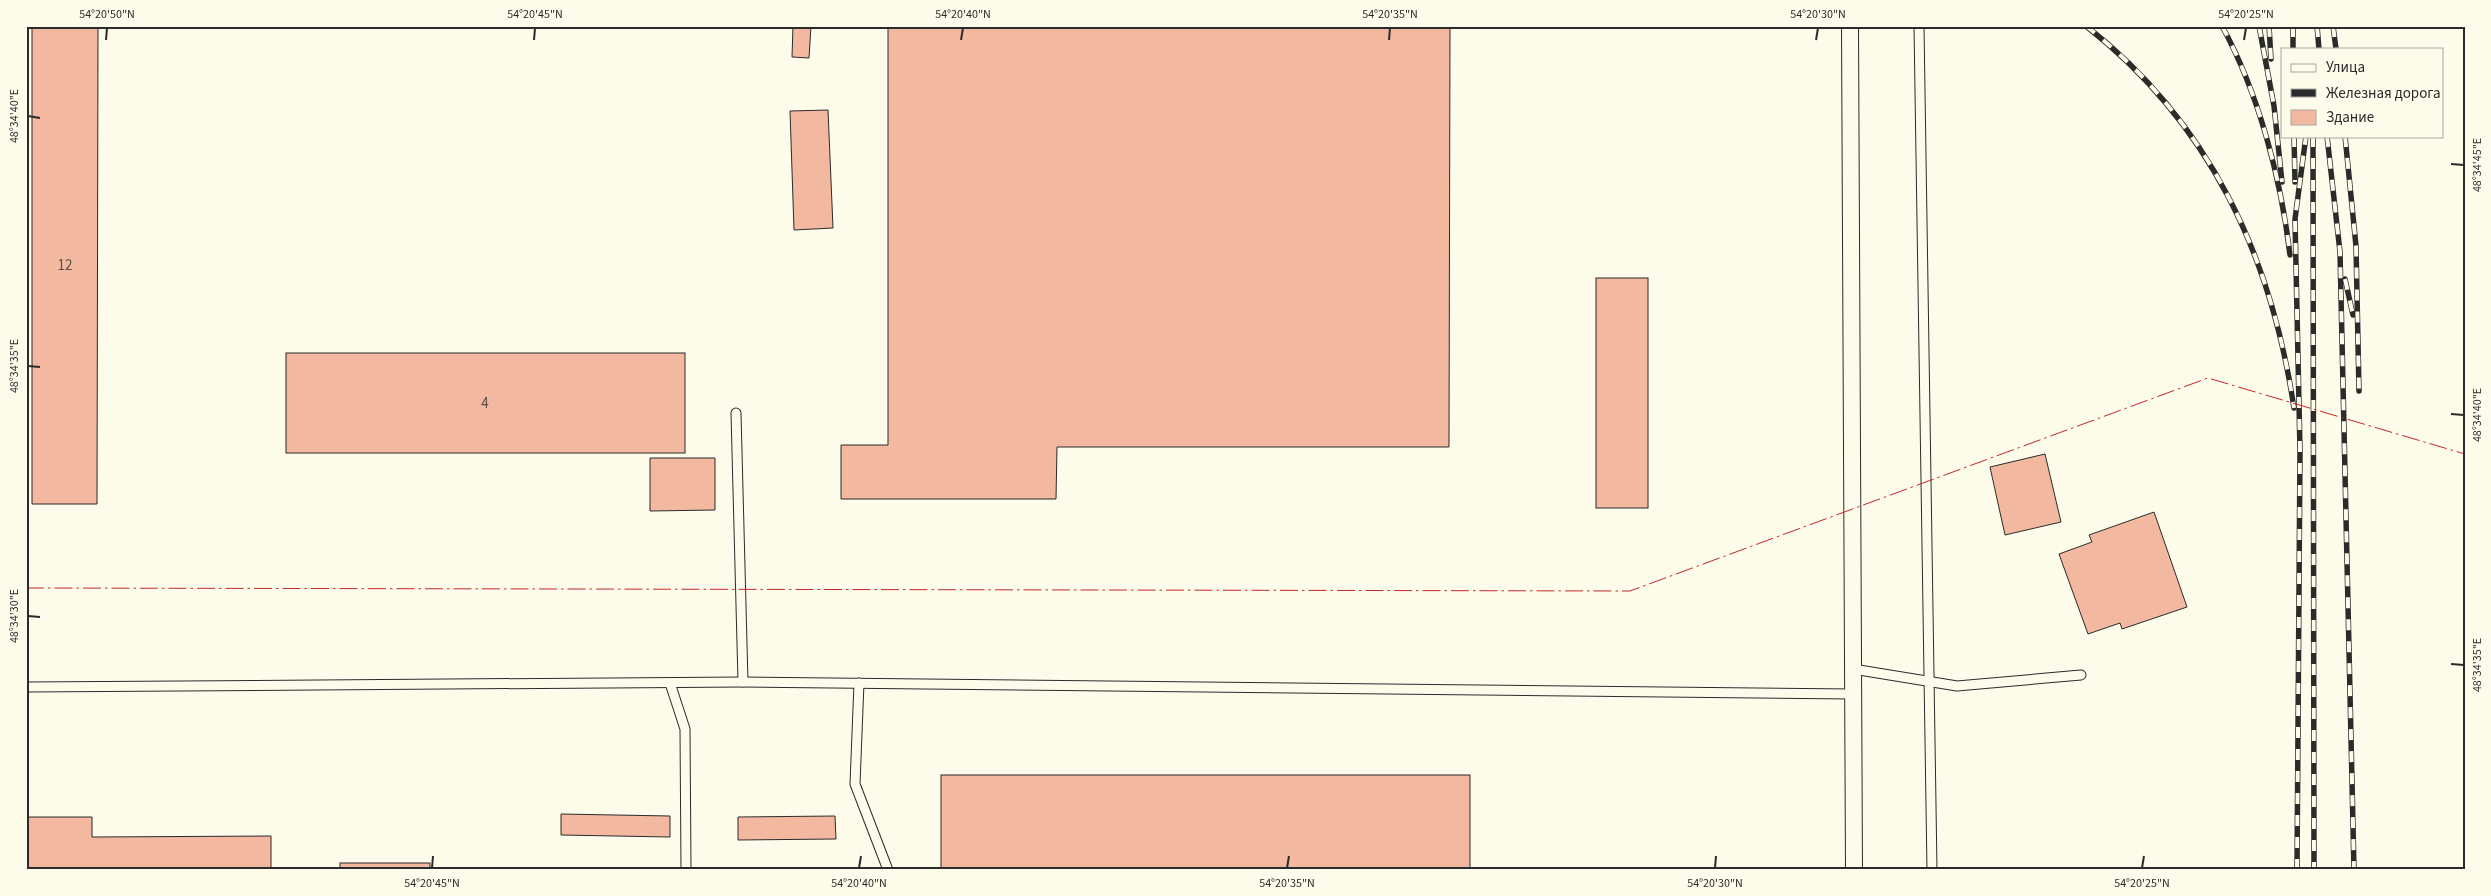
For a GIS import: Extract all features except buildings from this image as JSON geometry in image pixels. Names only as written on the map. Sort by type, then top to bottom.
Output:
[{"type":"street","points":[[1850,26],[1854,870]]},
{"type":"lane","points":[[1919,26],[1932,870]]},
{"type":"lane","points":[[736,414],[743,682]]},
{"type":"lane","points":[[1853,669],[1928,683],[1957,686],[2081,675]]},
{"type":"lane","points":[[26,687],[743,682],[1853,694]]},
{"type":"lane","points":[[670,683],[685,729],[686,870]]},
{"type":"lane","points":[[859,683],[855,784],[888,870]]},
{"type":"railway","points":[[2086,26],[2130,64],[2168,105],[2200,149],[2228,196],[2251,245],[2269,297],[2284,352],[2294,408]]},
{"type":"railway","points":[[2222,26],[2247,80],[2266,138],[2281,197],[2290,255]]},
{"type":"railway","points":[[2259,26],[2274,106],[2282,182]]},
{"type":"railway","points":[[2269,26],[2271,59]]},
{"type":"railway","points":[[2293,26],[2293,48]]},
{"type":"railway","points":[[2317,26],[2319,48]]},
{"type":"railway","points":[[2333,26],[2336,48]]},
{"type":"railway","points":[[2294,138],[2295,182]]},
{"type":"railway","points":[[2297,870],[2300,450],[2295,219],[2306,138]]},
{"type":"railway","points":[[2313,138],[2314,870]]},
{"type":"railway","points":[[2327,138],[2340,252],[2354,870]]},
{"type":"railway","points":[[2345,138],[2356,246],[2359,391]]},
{"type":"railway","points":[[2345,279],[2353,315]]},
{"type":"power","points":[[26,588],[1630,591],[2208,378],[2465,454]]}]
